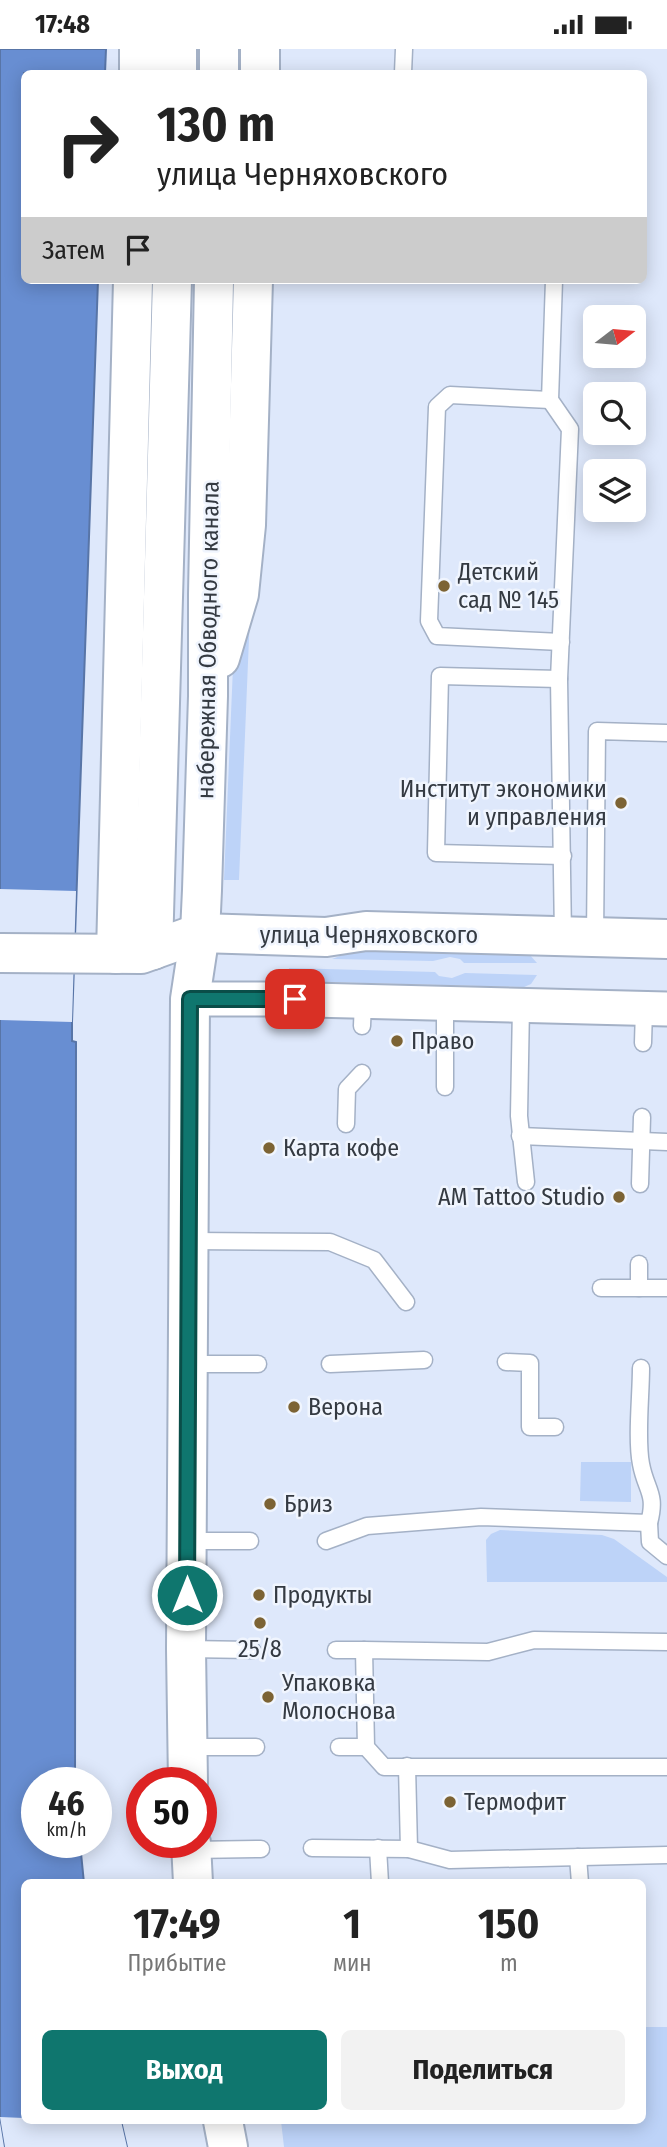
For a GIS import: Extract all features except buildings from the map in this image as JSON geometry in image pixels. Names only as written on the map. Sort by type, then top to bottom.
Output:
[{"type":"main road","points":[[139,49],[139,70]]},
{"type":"main road","points":[[177,49],[177,70]]},
{"type":"main road","points":[[219,49],[219,70]]},
{"type":"main road","points":[[260,49],[260,70]]},
{"type":"main road","points":[[133,284],[136,953],[190,999]]},
{"type":"main road","name":"набережная Обводного канала","points":[[136,953],[172,284]]},
{"type":"main road","name":"набережная Обводного канала","points":[[187,1765],[190,999],[200,933],[208,697],[214,284]]},
{"type":"main road","points":[[208,697],[239,594],[246,525],[253,284]]},
{"type":"main road","name":"улица Черняховского","points":[[0,953],[136,953],[200,933],[326,937],[366,931],[667,939]]},
{"type":"main road","points":[[224,2124],[228,2147]]},
{"type":"street","points":[[190,999],[363,1014],[445,1003],[656,1009]]},
{"type":"lane","points":[[403,70],[404,49]]},
{"type":"lane","points":[[554,284],[550,400],[570,429],[559,678],[563,856],[579,936]]},
{"type":"lane","points":[[550,400],[450,395],[437,407],[429,621],[437,636],[561,642]]},
{"type":"lane","points":[[559,678],[440,676],[436,853],[563,856]]},
{"type":"lane","points":[[579,936],[597,731],[667,733]]},
{"type":"lane","points":[[445,1003],[445,1087]]},
{"type":"lane","points":[[521,1006],[519,1117],[526,1182]]},
{"type":"lane","points":[[643,1043],[656,1009]]},
{"type":"lane","points":[[346,1124],[346,1089],[362,1073]]},
{"type":"lane","points":[[640,1184],[642,1117]]},
{"type":"lane","points":[[520,1136],[667,1142]]},
{"type":"lane","points":[[189,1241],[330,1242],[374,1260],[406,1302]]},
{"type":"lane","points":[[639,1264],[639,1288]]},
{"type":"lane","points":[[601,1288],[667,1288]]},
{"type":"lane","points":[[330,1364],[424,1360]]},
{"type":"lane","points":[[506,1362],[530,1363],[530,1427],[555,1427]]},
{"type":"lane","points":[[189,1364],[258,1364]]},
{"type":"lane","points":[[641,1368],[636,1427],[640,1462],[652,1494],[650,1542],[667,1556]]},
{"type":"lane","points":[[326,1541],[367,1526],[481,1517],[649,1523]]},
{"type":"lane","points":[[187,1541],[250,1541]]},
{"type":"lane","points":[[336,1650],[488,1652],[534,1640],[667,1642]]},
{"type":"lane","points":[[186,1649],[252,1650]]},
{"type":"lane","points":[[364,1650],[366,1747],[384,1767],[667,1767]]},
{"type":"lane","points":[[187,1765],[256,1747]]},
{"type":"lane","points":[[339,1747],[366,1747]]},
{"type":"lane","points":[[407,1766],[409,1849]]},
{"type":"lane","points":[[312,1848],[409,1849],[450,1860],[667,1854]]},
{"type":"lane","points":[[378,1848],[380,1879]]},
{"type":"lane","points":[[217,1855],[261,1849]]},
{"type":"lane","points":[[578,1857],[580,1879]]},
{"type":"shaded area","points":[[251,590],[239,880],[224,880],[234,643]]},
{"type":"shaded area","points":[[361,948],[529,954],[537,963],[464,963],[460,959],[450,957],[433,961],[332,959]]},
{"type":"shaded area","points":[[289,968],[435,972],[439,976],[452,978],[465,973],[537,975],[531,984],[524,987],[288,981]]},
{"type":"shaded area","points":[[581,1462],[631,1462],[631,1502],[580,1501]]},
{"type":"shaded area","points":[[500,1530],[602,1535],[614,1539],[667,1577],[667,1582],[487,1582],[486,1540]]},
{"type":"shaded area","points":[[646,2027],[667,2027],[667,2147],[284,2147],[281,2124],[646,2124]]},
{"type":"water","points":[[0,49],[106,49],[105,70],[21,70],[21,284],[98,284],[72,1022],[72,1041],[76,1042],[75,1767],[21,1767],[21,1858],[82,1858],[84,1879],[21,1879],[21,2124],[122,2124],[127,2147],[5,2147],[0,2116]]},
{"type":"pier","points":[[0,889],[76,891],[72,1022],[0,1020]]},
{"type":"pier","points":[[0,2117],[21,2118],[21,2124],[122,2124],[127,2147],[5,2147]]},
{"type":"place","name":"Детский сад № 145","points":[[444,586]]},
{"type":"place","name":"Институт экономики и управления","points":[[621,803]]},
{"type":"place","name":"Право","points":[[397,1041]]},
{"type":"place","name":"Карта кофе","points":[[269,1148]]},
{"type":"place","name":"AM Tattoo Studio","points":[[619,1197]]},
{"type":"place","name":"Верона","points":[[294,1407]]},
{"type":"place","name":"Бриз","points":[[270,1504]]},
{"type":"place","name":"Продукты","points":[[259,1595]]},
{"type":"place","name":"25/8","points":[[260,1623]]},
{"type":"place","name":"Упаковка Молоснова","points":[[268,1697]]},
{"type":"place","name":"Термофит","points":[[450,1802]]},
{"type":"route","points":[[187,1595],[190,999],[295,999]]}]
